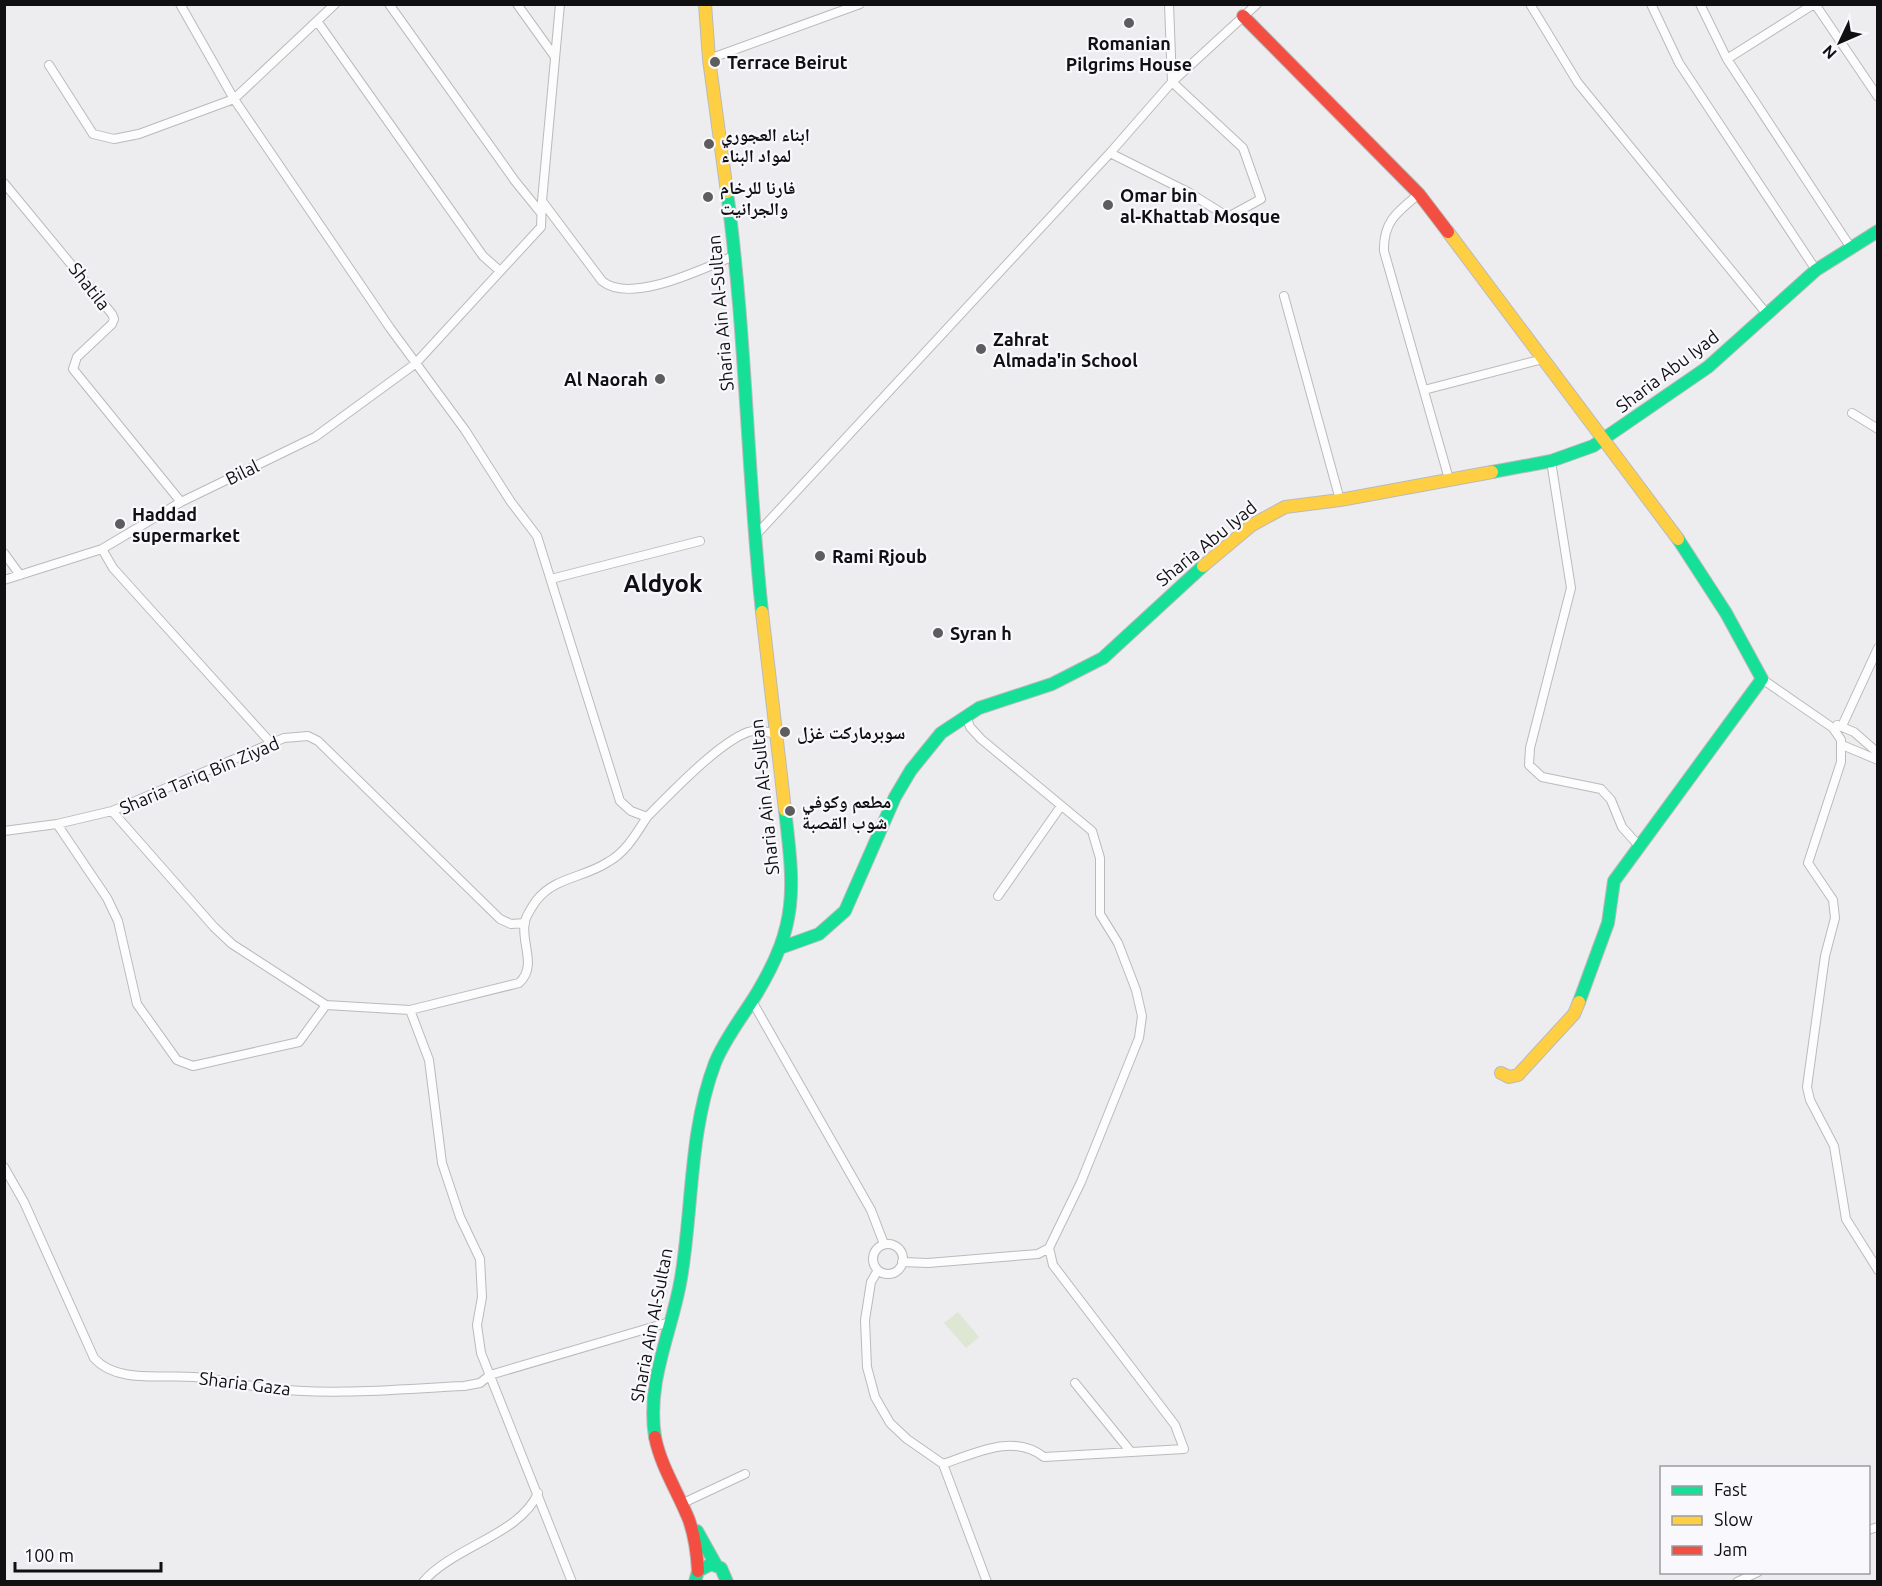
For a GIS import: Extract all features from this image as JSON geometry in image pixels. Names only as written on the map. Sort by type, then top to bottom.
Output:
[{"type":"street","points":[[180,4],[234,99],[415,364],[447,405],[511,502],[537,536],[616,794],[624,806],[647,818]]},
{"type":"street","points":[[49,65],[86,127],[93,134],[104,139],[139,134],[234,99],[335,4]]},
{"type":"street","points":[[389,4],[514,182],[541,213]]},
{"type":"street","points":[[517,4],[555,57]]},
{"type":"street","points":[[541,227],[560,4]]},
{"type":"street","name":"Sharia Ain Al-Sultan","points":[[697,1576],[694,1536],[656,1446],[652,1423],[652,1401],[673,1320],[681,1277],[701,1120],[712,1072],[722,1046],[752,1001],[780,948],[789,923],[791,864],[754,537],[736,255],[709,59],[705,4]]},
{"type":"street","points":[[709,59],[860,4]]},
{"type":"street","points":[[1110,153],[1188,192],[1228,217],[1261,199],[1243,148],[1172,82],[1169,4]]},
{"type":"street","points":[[754,537],[1110,153],[1172,82],[1257,4]]},
{"type":"street","points":[[1530,4],[1578,82],[1766,313]]},
{"type":"street","points":[[1651,4],[1679,63],[1816,270]]},
{"type":"street","points":[[1700,4],[1727,59],[1851,248]]},
{"type":"street","points":[[1727,59],[1815,4],[1874,83],[1878,97]]},
{"type":"street","points":[[1243,16],[1419,194],[1606,440],[1685,549],[1726,613],[1762,679],[1828,724],[1838,734],[1842,745],[1841,762],[1808,863],[1833,900],[1835,918],[1825,956],[1807,1087],[1810,1100],[1834,1146],[1846,1219],[1878,1270]]},
{"type":"street","points":[[317,21],[483,256],[500,271]]},
{"type":"street","name":"Shatila","points":[[4,183],[112,314],[114,319],[112,324],[78,357],[73,369],[181,502]]},
{"type":"street","points":[[1419,194],[1391,220],[1383,235],[1384,251],[1449,479]]},
{"type":"street","points":[[542,201],[602,281],[619,290],[670,280],[736,255]]},
{"type":"street","points":[[541,227],[546,223],[560,224]]},
{"type":"street","name":"Bilal","points":[[4,580],[102,549],[181,502],[315,437],[415,364],[541,227]]},
{"type":"street","name":"Sharia Abu Iyad","points":[[780,948],[819,934],[830,927],[845,911],[903,782],[941,733],[966,715],[1052,684],[1103,658],[1200,567],[1268,515],[1285,507],[1340,500],[1551,460],[1606,440],[1708,367],[1816,270],[1878,231]]},
{"type":"street","points":[[1284,296],[1340,500]]},
{"type":"street","points":[[1424,390],[1543,359]]},
{"type":"street","points":[[1852,413],[1878,429]]},
{"type":"street","points":[[1551,460],[1571,588],[1528,758],[1534,772],[1542,777],[1593,786],[1607,794],[1622,827],[1640,847]]},
{"type":"street","points":[[551,579],[700,541]]},
{"type":"street","points":[[102,549],[113,568],[271,743]]},
{"type":"street","points":[[4,553],[20,575]]},
{"type":"street","points":[[1842,726],[1878,648]]},
{"type":"street","points":[[1501,1073],[1509,1077],[1518,1075],[1574,1014],[1608,923],[1614,882],[1762,679]]},
{"type":"street","points":[[902,1262],[928,1263],[1038,1254],[1049,1248],[1081,1182],[1142,1027],[1136,990],[1118,943],[1100,914],[1101,858],[1092,831],[981,739],[970,727],[966,715]]},
{"type":"street","points":[[1828,724],[1842,726],[1854,732],[1878,753]]},
{"type":"street","points":[[525,923],[530,910],[546,890],[614,859],[633,839],[647,818],[680,784],[732,741],[756,731],[776,734]]},
{"type":"street","name":"Sharia Tariq Bin Ziyad","points":[[295,735],[308,736],[318,741],[500,919],[511,924],[525,923],[528,961],[526,974],[519,983],[410,1010],[326,1005],[232,944],[214,927],[112,811],[271,743],[295,735]]},
{"type":"street","points":[[1842,745],[1878,760]]},
{"type":"street","points":[[998,896],[1062,806]]},
{"type":"street","points":[[4,831],[57,824],[112,811]]},
{"type":"street","points":[[57,824],[107,898],[118,921],[137,1004],[151,1027],[181,1064],[193,1066],[299,1042],[326,1005]]},
{"type":"street","points":[[752,1001],[871,1210],[884,1244]]},
{"type":"street","points":[[410,1010],[429,1060],[442,1163],[460,1217],[480,1259],[482,1297],[477,1325],[482,1353],[572,1581]]},
{"type":"street","name":"Sharia Gaza","points":[[4,1167],[24,1202],[94,1358],[111,1372],[223,1379],[265,1388],[347,1391],[464,1386],[480,1383],[490,1375],[673,1320]]},
{"type":"street","points":[[902,1262],[898,1248],[884,1244],[876,1249],[873,1258],[878,1270],[872,1282],[866,1320],[867,1367],[875,1397],[890,1423],[943,1464],[987,1581]]},
{"type":"street","points":[[943,1464],[1004,1446],[1033,1448],[1044,1457],[1184,1449],[1175,1425],[1053,1265],[1049,1248]]},
{"type":"street","points":[[878,1270],[893,1273],[902,1262]]},
{"type":"street","points":[[1075,1383],[1131,1452]]},
{"type":"street","points":[[681,1504],[745,1474]]},
{"type":"street","points":[[423,1581],[441,1564],[524,1514],[538,1493]]},
{"type":"street","name":"Sharia Ain Al-Sultan","points":[[681,1504],[716,1565],[728,1580]]},
{"type":"street","points":[[697,1576],[706,1565],[716,1565]]},
{"type":"street","points":[[1737,1581],[1753,1574]]},
{"type":"green space","points":[[958,1312],[979,1337],[966,1348],[944,1323]]},
{"type":"traffic: fast","points":[[727,192],[738,297],[762,612]]},
{"type":"traffic: fast","points":[[1492,472],[1551,461],[1593,446],[1708,367],[1816,270],[1878,231]]},
{"type":"traffic: fast","points":[[1579,1002],[1608,923],[1614,881],[1762,679],[1726,613],[1678,539]]},
{"type":"traffic: fast","points":[[780,948],[819,934],[845,911],[895,797],[911,770],[941,733],[979,708],[1052,684],[1103,658],[1203,566]]},
{"type":"traffic: fast","points":[[655,1437],[654,1396],[661,1357],[681,1278],[700,1115],[715,1063],[734,1027],[771,968],[787,925],[791,884],[785,810]]},
{"type":"traffic: fast","points":[[697,1531],[716,1565]]},
{"type":"traffic: fast","points":[[695,1582],[698,1571],[711,1564],[721,1568],[727,1582]]},
{"type":"traffic: slow","points":[[705,4],[709,59],[727,192]]},
{"type":"traffic: slow","points":[[1448,232],[1678,539]]},
{"type":"traffic: slow","points":[[1203,566],[1252,525],[1285,507],[1340,500],[1492,472]]},
{"type":"traffic: slow","points":[[762,612],[785,810]]},
{"type":"traffic: slow","points":[[1501,1073],[1509,1077],[1518,1075],[1574,1014],[1579,1002]]},
{"type":"traffic: jam","points":[[1243,16],[1419,194],[1448,232]]},
{"type":"traffic: jam","points":[[655,1437],[661,1459],[691,1526],[698,1571]]},
{"type":"place","name":"Romanian Pilgrims House","points":[[1129,23]]},
{"type":"place","name":"Terrace Beirut","points":[[715,62]]},
{"type":"place","name":"ابناء العجوري لمواد البناء","points":[[709,144]]},
{"type":"place","name":"فارنا للرخام والجرانيت","points":[[708,197]]},
{"type":"place","name":"Omar bin al-Khattab Mosque","points":[[1108,205]]},
{"type":"place","name":"Zahrat Almada'in School","points":[[981,349]]},
{"type":"place","name":"Al Naorah","points":[[660,379]]},
{"type":"place","name":"Haddad supermarket","points":[[120,524]]},
{"type":"place","name":"Rami Rjoub","points":[[820,556]]},
{"type":"place","name":"Syran h","points":[[938,633]]},
{"type":"place","name":"سوبرماركت غزل","points":[[785,732]]},
{"type":"place","name":"مطعم وكوفي شوب القصبة","points":[[790,811]]},
{"type":"district","name":"Aldyok","points":[[663,583]]}]
